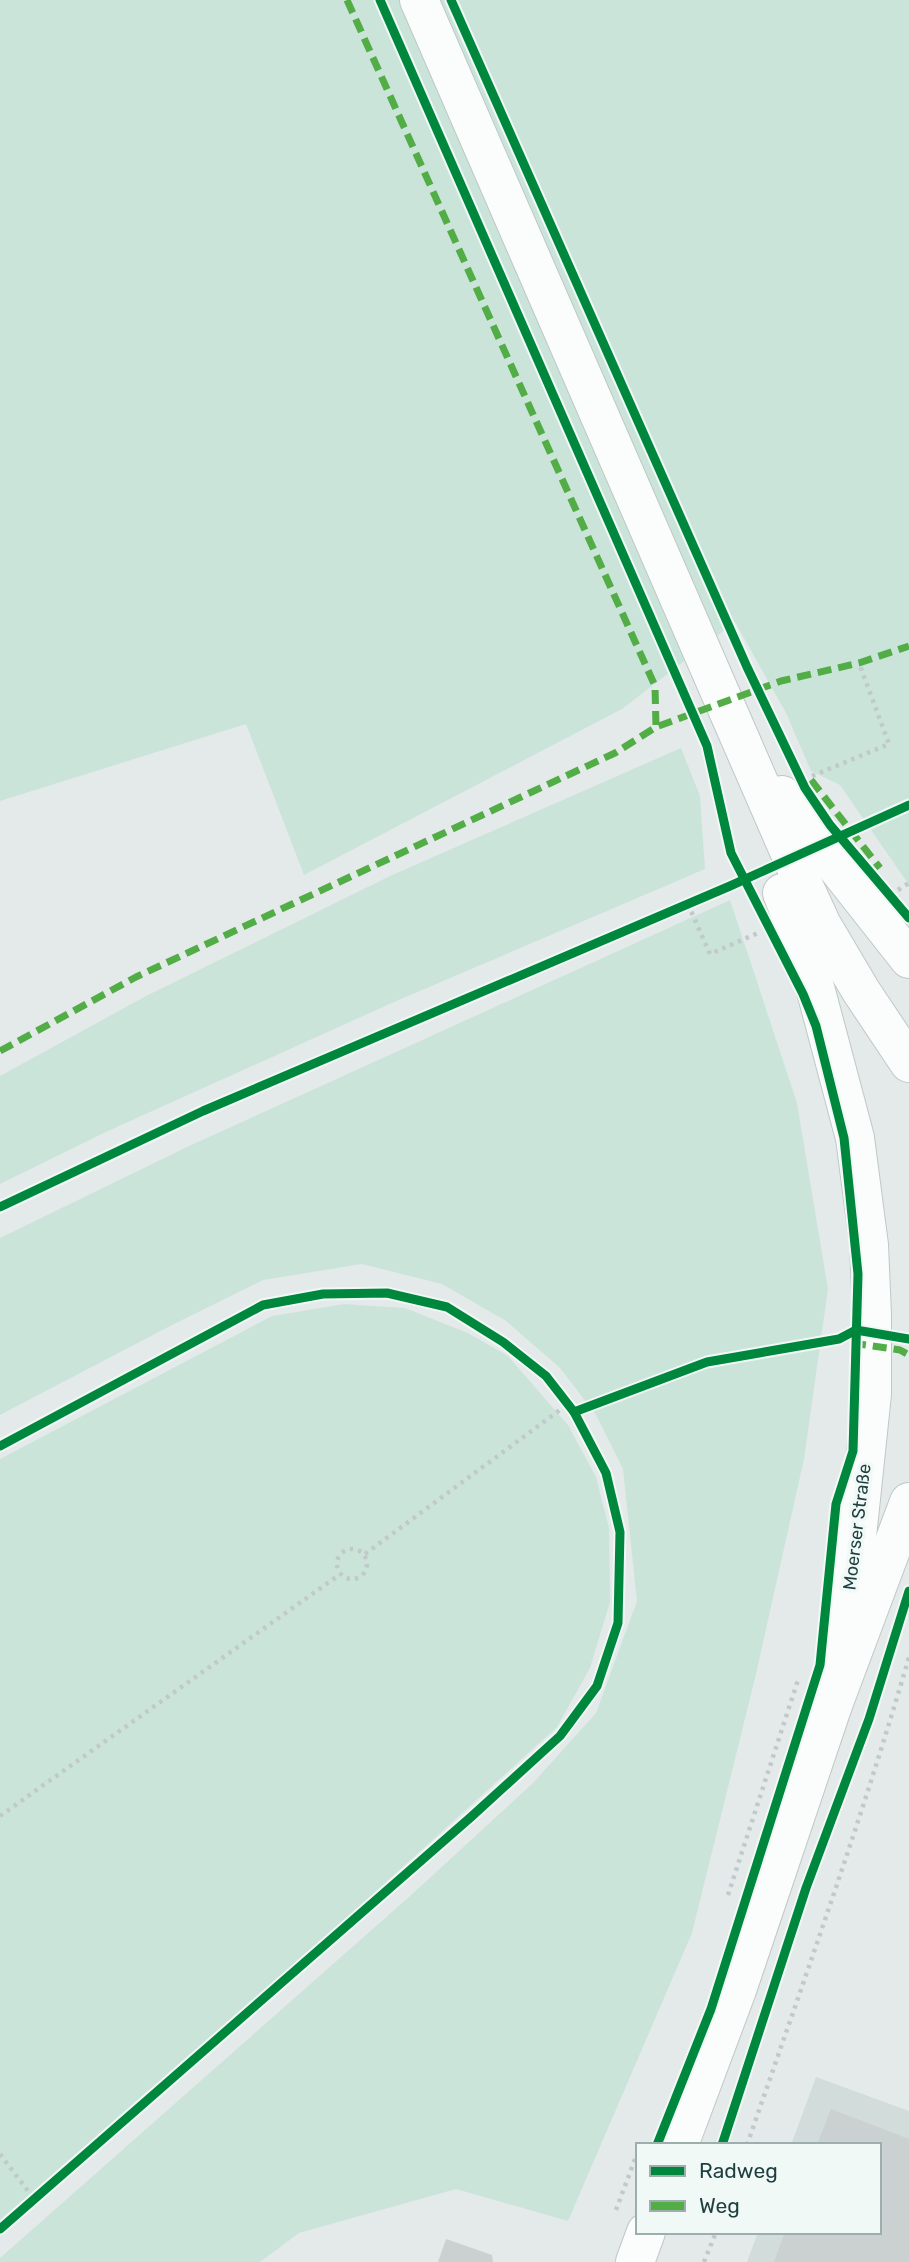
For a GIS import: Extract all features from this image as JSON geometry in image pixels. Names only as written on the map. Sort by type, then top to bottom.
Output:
[{"type":"main road","points":[[419,0],[822,925],[861,992],[909,1063]]},
{"type":"main road","points":[[740,736],[809,832],[909,959]]},
{"type":"main road","name":"Moerser Straße","points":[[740,736],[760,839],[808,961],[855,1138],[869,1245],[872,1394],[856,1546],[832,1705]]},
{"type":"main road","name":"Moerser Straße","points":[[680,2143],[737,1990],[832,1705],[909,1502]]},
{"type":"main road","points":[[635,2262],[645,2234]]},
{"type":"path","points":[[809,778],[889,744],[859,663]]},
{"type":"path","points":[[898,890],[909,883]]},
{"type":"path","points":[[688,904],[710,954],[770,928]]},
{"type":"path","points":[[365,1554],[568,1404]]},
{"type":"path","points":[[339,1575],[336,1564],[338,1555],[346,1549],[365,1554]]},
{"type":"path","points":[[339,1575],[348,1579],[359,1579],[367,1563],[365,1554]]},
{"type":"path","points":[[0,1816],[339,1575]]},
{"type":"path","points":[[748,2143],[834,1892],[909,1657]]},
{"type":"path","points":[[724,1907],[802,1668]]},
{"type":"path","points":[[0,2154],[34,2199]]},
{"type":"path","points":[[704,2262],[715,2234]]},
{"type":"shaded area","points":[[816,2077],[909,2111],[909,2262],[747,2262],[757,2234],[881,2234],[881,2143],[792,2143]]},
{"type":"green space","points":[[0,0],[909,0],[909,885],[840,785],[811,771],[786,713],[735,622],[622,709],[304,875],[246,724],[0,801]]},
{"type":"green space","points":[[681,748],[700,796],[705,869],[394,1002],[108,1131],[0,1184],[0,1076],[146,996],[390,876]]},
{"type":"green space","points":[[730,900],[797,1103],[828,1289],[804,1459],[756,1674],[692,1933],[568,2221],[456,2189],[299,2233],[260,2262],[0,2262],[0,2258],[410,1896],[533,1783],[596,1713],[637,1601],[623,1469],[596,1415],[560,1368],[506,1321],[442,1284],[362,1264],[263,1280],[0,1415],[0,1238],[187,1147]]},
{"type":"green space","points":[[344,1304],[405,1308],[468,1333],[508,1356],[568,1425],[596,1477],[609,1528],[610,1602],[590,1668],[557,1727],[339,1925],[0,2223],[0,1459],[272,1316]]},
{"type":"building","points":[[831,2109],[909,2139],[909,2262],[774,2262],[784,2234],[881,2234],[881,2143],[818,2143]]},
{"type":"building","points":[[446,2239],[492,2255],[493,2262],[438,2262]]},
{"type":"marked path","points":[[347,0],[655,686],[656,727]]},
{"type":"marked path","points":[[0,1051],[136,977],[615,753],[656,727],[781,681],[859,663],[909,646]]},
{"type":"marked path","points":[[811,780],[880,868]]},
{"type":"marked path","points":[[852,1343],[900,1350],[909,1355]]},
{"type":"cycle path","points":[[380,0],[707,746],[731,853],[803,994],[816,1026],[844,1138],[858,1274],[853,1451],[836,1504],[820,1665],[711,2009],[658,2143]]},
{"type":"cycle path","points":[[451,0],[747,667],[805,788],[830,825],[909,918]]},
{"type":"cycle path","points":[[0,1207],[203,1111],[730,886],[909,805]]},
{"type":"cycle path","points":[[0,1446],[263,1305],[323,1294],[387,1293],[447,1307],[503,1342],[546,1376],[574,1412]]},
{"type":"cycle path","points":[[0,2229],[471,1817],[560,1736],[597,1686],[618,1623],[620,1532],[606,1473],[574,1412],[707,1362],[839,1339],[856,1330],[909,1339]]},
{"type":"cycle path","points":[[723,2143],[806,1888],[869,1719],[909,1591]]}]
